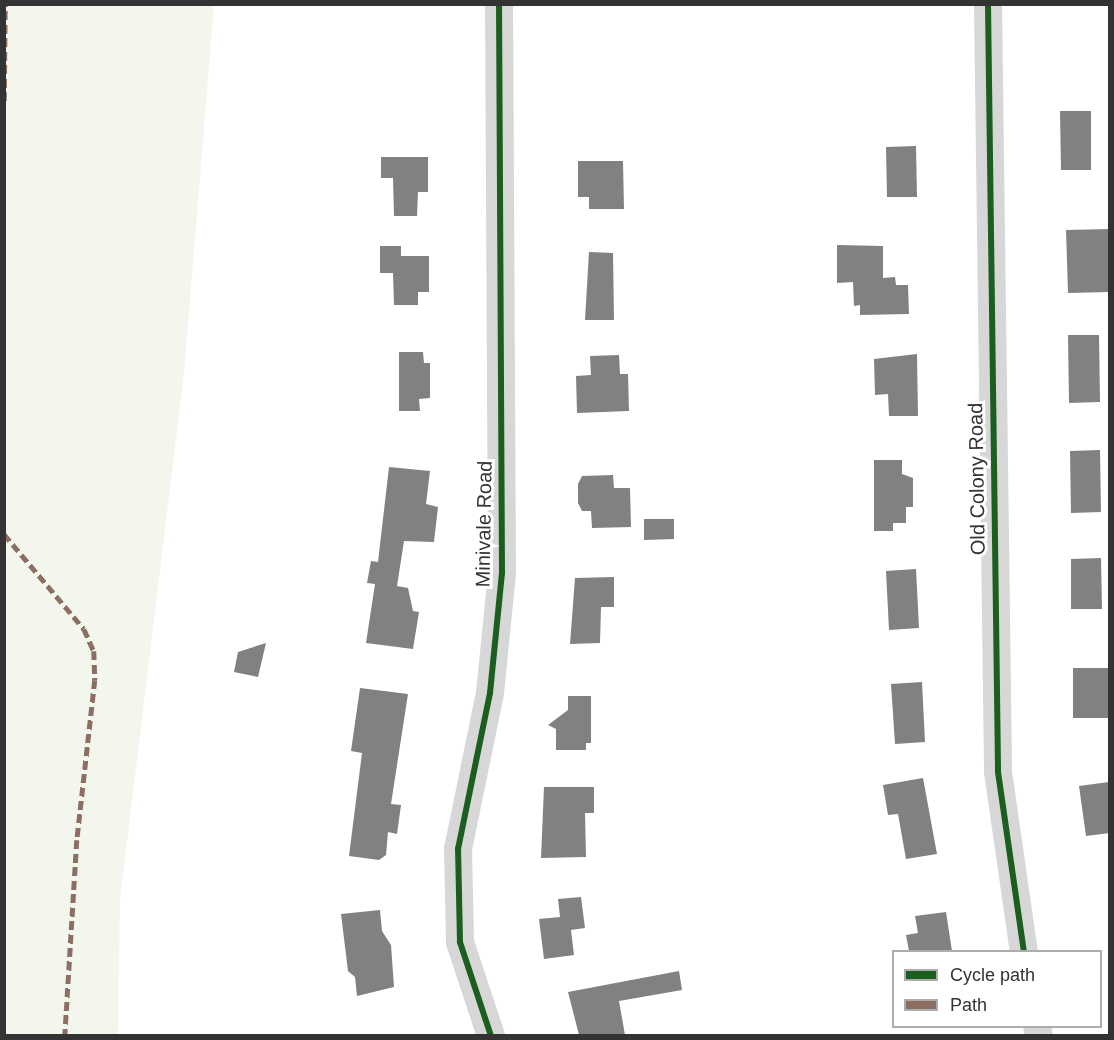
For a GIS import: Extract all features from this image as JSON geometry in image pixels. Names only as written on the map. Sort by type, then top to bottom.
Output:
[{"type":"street","name":"Minivale Road","points":[[491,1035],[460,942],[458,849],[490,693],[502,573],[499,4]]},
{"type":"street","name":"Old Colony Road","points":[[988,4],[998,772],[1024,950]]},
{"type":"shaded area","points":[[5,4],[214,5],[184,373],[120,900],[118,1035],[5,1035]]},
{"type":"building","points":[[1060,111],[1091,111],[1091,170],[1061,170]]},
{"type":"building","points":[[916,146],[917,197],[887,197],[886,147]]},
{"type":"building","points":[[381,157],[428,157],[428,192],[418,192],[417,216],[394,216],[393,178],[381,178]]},
{"type":"building","points":[[578,161],[623,161],[624,209],[589,209],[589,197],[578,197]]},
{"type":"building","points":[[1110,229],[1109,292],[1068,293],[1066,230]]},
{"type":"building","points":[[837,245],[883,246],[883,278],[895,277],[896,285],[908,285],[909,314],[860,315],[860,305],[854,306],[853,282],[837,283]]},
{"type":"building","points":[[380,246],[401,246],[401,256],[429,256],[429,292],[418,292],[418,305],[394,305],[393,273],[380,273]]},
{"type":"building","points":[[589,252],[613,253],[614,320],[585,320]]},
{"type":"building","points":[[1068,335],[1099,335],[1100,402],[1069,403]]},
{"type":"building","points":[[399,352],[423,352],[424,363],[430,363],[430,398],[419,399],[420,411],[399,411]]},
{"type":"building","points":[[917,354],[918,416],[889,416],[888,394],[875,395],[874,359]]},
{"type":"building","points":[[619,355],[620,374],[628,374],[629,411],[577,413],[576,376],[591,375],[590,356]]},
{"type":"building","points":[[1100,450],[1101,512],[1071,513],[1070,451]]},
{"type":"building","points":[[874,460],[902,460],[902,474],[913,478],[913,507],[906,507],[906,523],[893,523],[893,531],[874,531]]},
{"type":"building","points":[[389,467],[430,471],[426,504],[438,507],[434,542],[404,541],[397,586],[408,588],[413,611],[419,612],[413,649],[366,643],[375,584],[367,583],[371,561],[378,562]]},
{"type":"building","points":[[613,475],[614,488],[630,488],[631,527],[592,528],[591,511],[582,511],[578,503],[578,484],[582,476]]},
{"type":"building","points":[[644,519],[674,519],[674,539],[644,540]]},
{"type":"building","points":[[1101,558],[1102,609],[1071,609],[1071,559]]},
{"type":"building","points":[[916,569],[919,628],[889,630],[886,571]]},
{"type":"building","points":[[614,577],[614,607],[601,607],[600,643],[570,644],[575,578]]},
{"type":"building","points":[[266,643],[258,677],[234,672],[238,652]]},
{"type":"building","points":[[1073,668],[1110,668],[1110,718],[1073,718]]},
{"type":"building","points":[[922,682],[925,742],[895,744],[891,684]]},
{"type":"building","points":[[360,688],[408,694],[391,804],[401,805],[397,834],[388,832],[386,855],[379,860],[349,856],[362,753],[351,751]]},
{"type":"building","points":[[568,696],[591,696],[591,743],[586,743],[586,750],[556,750],[556,729],[548,725],[568,710]]},
{"type":"building","points":[[923,778],[937,854],[906,859],[898,814],[888,815],[883,785]]},
{"type":"building","points":[[1109,782],[1110,833],[1086,836],[1079,786]]},
{"type":"building","points":[[544,787],[594,787],[594,813],[585,813],[586,857],[541,858]]},
{"type":"building","points":[[581,897],[585,928],[571,930],[574,955],[544,959],[539,919],[560,917],[558,899]]},
{"type":"building","points":[[380,910],[382,931],[391,945],[394,987],[357,996],[355,977],[348,971],[341,914]]},
{"type":"building","points":[[946,912],[952,950],[909,950],[906,935],[918,933],[915,916]]},
{"type":"building","points":[[679,971],[682,990],[619,1001],[625,1035],[579,1035],[568,992]]},
{"type":"marked path","points":[[4,101],[5,4]]},
{"type":"marked path","points":[[4,534],[84,629],[94,651],[95,680],[77,840],[65,1036]]},
{"type":"cycle path","points":[[491,1036],[460,942],[458,849],[490,693],[502,573],[499,4]]},
{"type":"cycle path","points":[[988,4],[998,772],[1024,950]]}]
